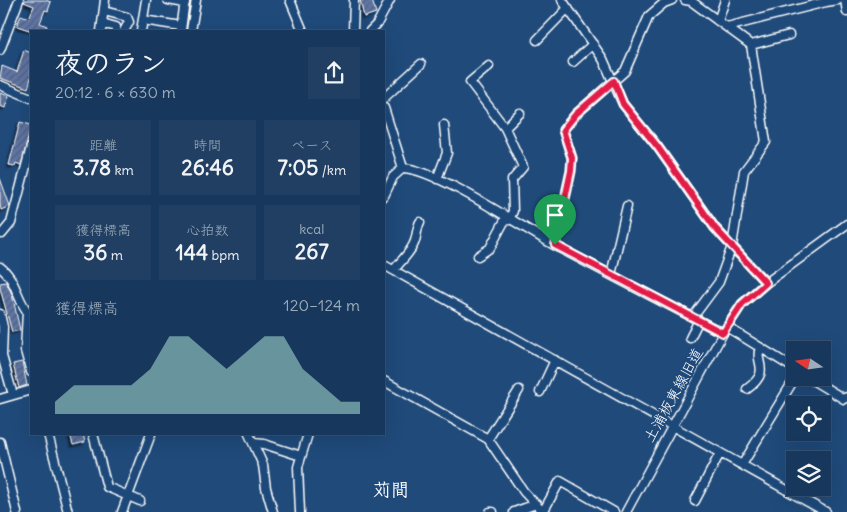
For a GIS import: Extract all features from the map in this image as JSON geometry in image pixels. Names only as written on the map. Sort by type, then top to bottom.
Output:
[{"type":"street","points":[[0,50],[2,38],[19,0]]},
{"type":"street","points":[[106,0],[102,27],[111,24],[116,27],[116,30]]},
{"type":"street","points":[[141,30],[146,0]]},
{"type":"street","points":[[143,20],[181,29],[185,1],[169,0]]},
{"type":"street","points":[[191,30],[196,0]]},
{"type":"street","points":[[290,0],[303,30]]},
{"type":"street","points":[[353,30],[354,0]]},
{"type":"street","points":[[371,30],[390,0]]},
{"type":"street","points":[[562,0],[593,44],[614,81],[623,104],[657,146],[715,228],[766,283]]},
{"type":"street","points":[[555,245],[571,171],[572,158],[563,130],[576,114],[626,71],[649,16],[664,1],[672,0]]},
{"type":"street","points":[[685,0],[691,1],[751,44],[766,142],[744,171],[732,246],[720,282],[696,319],[690,338]]},
{"type":"street","points":[[718,21],[725,0]]},
{"type":"street","points":[[727,27],[826,1],[838,0]]},
{"type":"street","points":[[846,0],[847,12]]},
{"type":"street","points":[[537,40],[568,8]]},
{"type":"street","points":[[104,11],[127,16],[129,22],[125,30]]},
{"type":"street","points":[[751,44],[789,35]]},
{"type":"street","points":[[573,62],[593,44]]},
{"type":"street","points":[[385,97],[421,64]]},
{"type":"street","points":[[478,256],[490,248],[508,219],[512,211],[512,180],[523,167],[505,128],[470,82],[489,66]]},
{"type":"street","points":[[0,85],[30,98]]},
{"type":"street","points":[[505,128],[520,113]]},
{"type":"street","points":[[385,116],[387,133],[403,168]]},
{"type":"street","points":[[437,180],[447,153],[444,125]]},
{"type":"street","points":[[1,234],[11,223],[30,151]]},
{"type":"street","points":[[385,194],[394,177],[403,168],[415,168],[611,275],[696,319],[725,330],[786,364]]},
{"type":"street","points":[[611,275],[627,206]]},
{"type":"street","points":[[394,270],[408,255],[420,222]]},
{"type":"street","name":"土浦板東線旧道","points":[[626,512],[672,425],[725,330],[742,304],[766,283],[847,224]]},
{"type":"street","points":[[385,266],[826,512]]},
{"type":"street","points":[[0,267],[14,283],[22,304],[29,312],[25,351],[30,368]]},
{"type":"street","points":[[0,314],[3,327],[1,356],[4,376],[12,395]]},
{"type":"street","points":[[747,389],[760,376],[762,367],[758,352],[760,348]]},
{"type":"street","points":[[540,392],[555,360]]},
{"type":"street","points":[[385,382],[488,439],[524,492],[543,512],[560,481],[614,512]]},
{"type":"street","points":[[742,465],[791,386]]},
{"type":"street","points":[[822,386],[844,399],[847,397]]},
{"type":"street","points":[[0,399],[30,390]]},
{"type":"street","points":[[488,439],[519,390]]},
{"type":"street","points":[[48,435],[68,512]]},
{"type":"street","points":[[93,435],[107,487],[140,501]]},
{"type":"street","points":[[122,512],[151,435]]},
{"type":"street","points":[[249,435],[263,465],[266,488],[273,512]]},
{"type":"street","points":[[300,512],[298,467],[308,435]]},
{"type":"street","points":[[0,442],[18,512]]},
{"type":"street","points":[[253,443],[264,444],[300,456]]},
{"type":"street","points":[[695,501],[720,453]]},
{"type":"street","points":[[514,512],[536,504]]},
{"type":"building","points":[[25,0],[45,0],[51,2],[48,11],[45,10],[40,23],[47,26],[45,30],[30,30],[17,26],[21,15],[29,18],[34,6],[24,2]]},
{"type":"building","points":[[360,0],[372,0],[376,13],[364,17]]},
{"type":"building","points":[[24,50],[30,53],[30,81],[28,88],[0,78],[2,66],[17,72]]},
{"type":"building","points":[[0,93],[9,96],[5,108],[0,106]]},
{"type":"building","points":[[20,122],[30,125],[21,165],[16,163],[15,166],[9,165]]},
{"type":"building","points":[[0,178],[10,206],[1,210],[0,205]]},
{"type":"building","points":[[6,282],[12,294],[20,330],[12,332],[0,288],[0,283]]},
{"type":"building","points":[[22,362],[27,385],[19,388],[13,364]]},
{"type":"building","points":[[70,435],[83,435],[85,442],[73,445]]},
{"type":"district","name":"苅間","points":[[391,489]]},
{"type":"route","points":[[614,81],[623,104],[657,146],[715,228],[766,283],[742,304],[723,333],[555,245],[571,171],[572,158],[563,130],[576,114],[614,81]]}]
